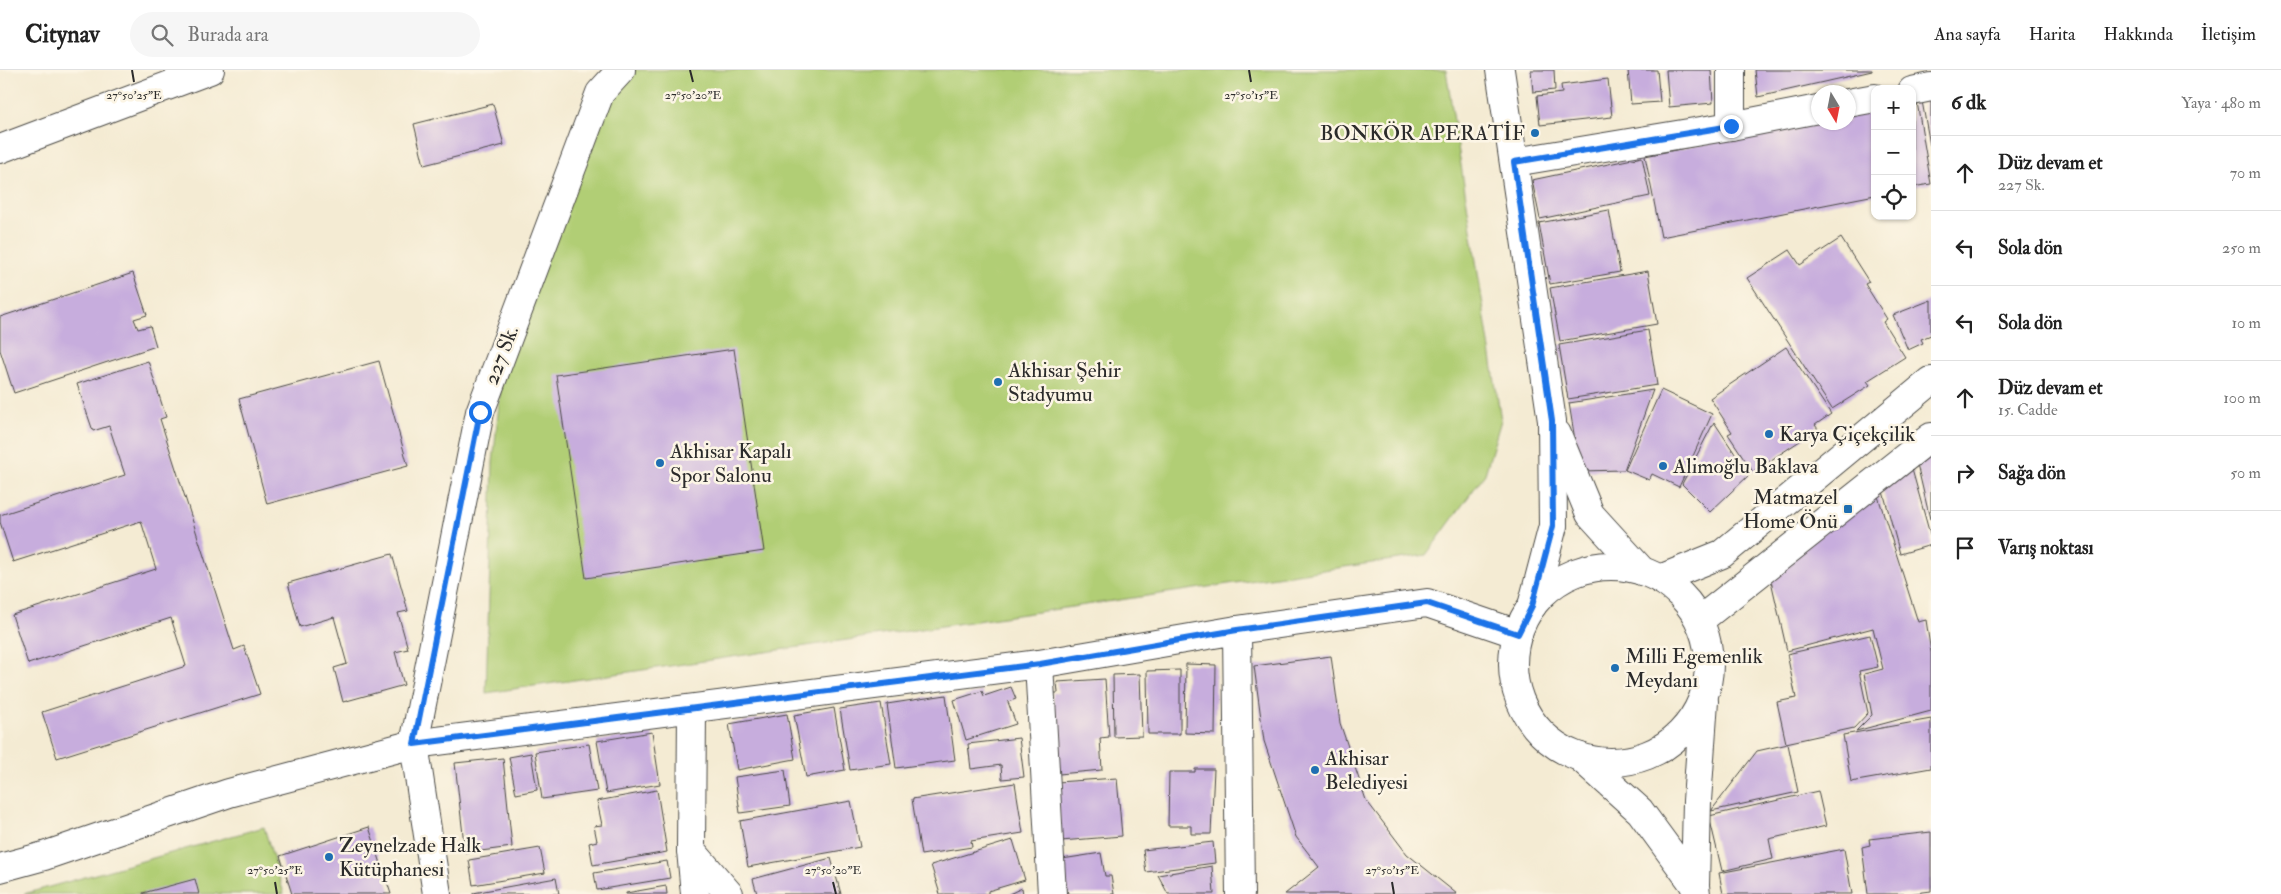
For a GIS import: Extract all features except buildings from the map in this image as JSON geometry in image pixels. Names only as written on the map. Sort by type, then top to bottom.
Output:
[{"type":"street","points":[[0,149],[210,70]]},
{"type":"street","name":"227 Sk.","points":[[437,894],[414,744],[480,412],[600,93],[621,70]]},
{"type":"street","points":[[1500,70],[1552,421],[1553,526],[1532,606],[1518,634],[1513,664],[1517,694],[1531,722],[1553,744],[1580,757],[1610,762],[1641,758],[1669,744],[1691,722],[1705,695]]},
{"type":"street","points":[[1731,70],[1731,126]]},
{"type":"street","points":[[1916,90],[1931,87]]},
{"type":"street","points":[[1856,102],[1871,99]]},
{"type":"street","points":[[1514,162],[1731,126],[1811,110]]},
{"type":"street","points":[[1532,606],[1554,584],[1582,571],[1612,566],[1651,575],[1722,554],[1931,381]]},
{"type":"street","points":[[1552,421],[1590,514],[1651,575],[1685,599],[1700,620],[1708,644],[1710,670],[1705,695],[1696,801],[1695,890]]},
{"type":"street","points":[[1700,620],[1931,437]]},
{"type":"street","points":[[0,868],[44,856],[229,794],[414,744],[1040,664],[1237,630],[1427,603],[1518,634]]},
{"type":"street","points":[[1237,630],[1240,894]]},
{"type":"street","points":[[1040,664],[1052,894]]},
{"type":"street","points":[[692,709],[691,850],[695,894]]},
{"type":"street","points":[[1580,757],[1640,811],[1695,890]]},
{"type":"street","points":[[691,850],[729,894]]},
{"type":"green space","name":"Akhisar Şehir Stadyumu","points":[[631,70],[1446,70],[1501,420],[1485,474],[1426,555],[486,693],[493,463],[505,344],[609,97]]},
{"type":"green space","points":[[264,827],[284,894],[24,894]]},
{"type":"place","name":"BONKÖR APERATİF","points":[[1535,133]]},
{"type":"place","name":"Akhisar Şehir Stadyumu","points":[[998,382]]},
{"type":"place","name":"Karya Çiçekçilik","points":[[1769,434]]},
{"type":"place","name":"Akhisar Kapalı Spor Salonu","points":[[660,463]]},
{"type":"place","name":"Alimoğlu Baklava","points":[[1663,466]]},
{"type":"place","name":"Matmazel Home Önü","points":[[1848,509]]},
{"type":"place","name":"Milli Egemenlik Meydanı","points":[[1615,668]]},
{"type":"place","name":"Akhisar Belediyesi","points":[[1315,770]]},
{"type":"place","name":"Zeynelzade Halk Kütüphanesi","points":[[329,857]]},
{"type":"route","points":[[480,412],[414,744],[1040,664],[1237,630],[1427,603],[1518,634],[1532,606],[1553,526],[1552,421],[1514,162],[1731,126]]}]
